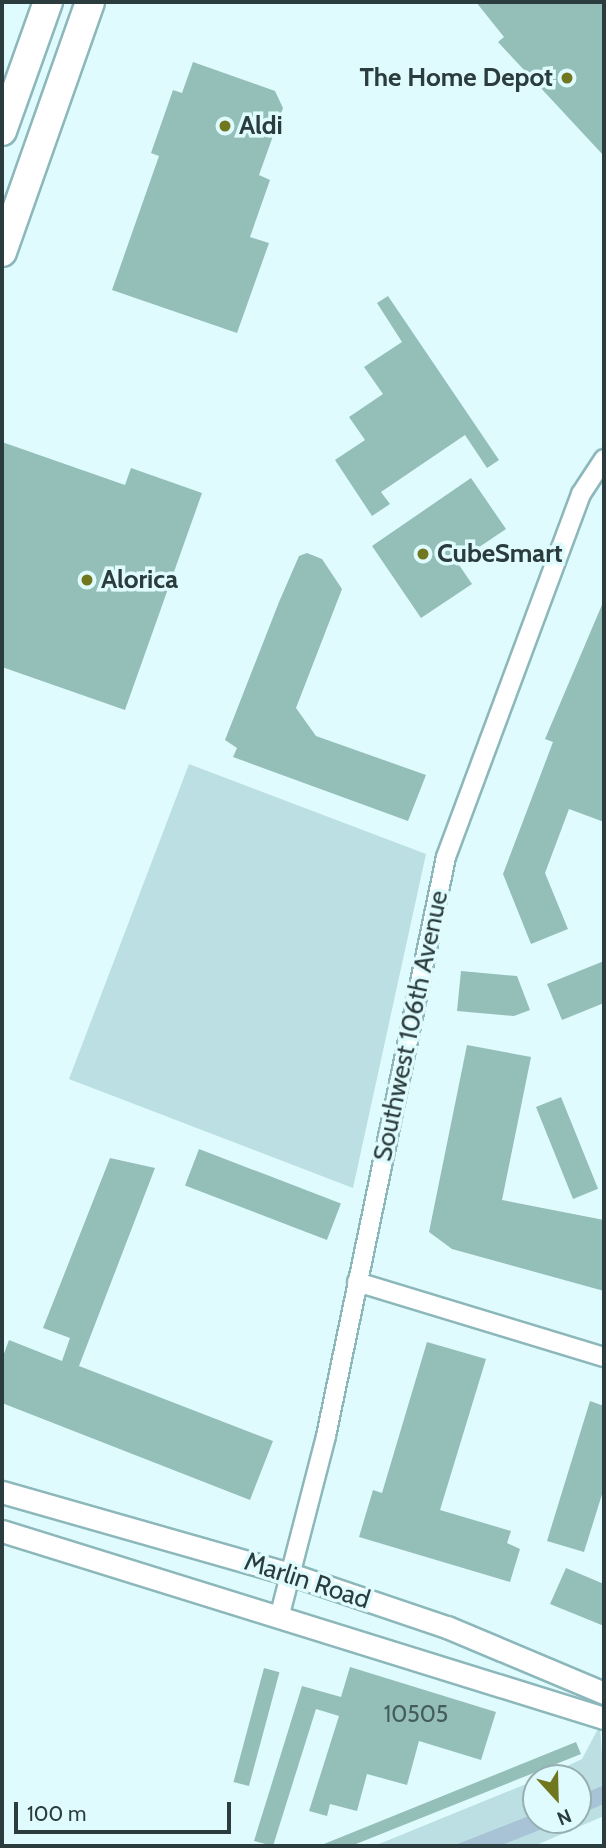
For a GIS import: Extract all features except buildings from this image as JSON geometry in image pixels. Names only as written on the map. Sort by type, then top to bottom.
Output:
[{"type":"highway","points":[[2,131],[48,2]]},
{"type":"highway","points":[[2,252],[90,2]]},
{"type":"street","name":"Southwest 106th Avenue","points":[[280,1614],[357,1282],[446,857],[581,494],[604,459]]},
{"type":"street","points":[[357,1282],[604,1357]]},
{"type":"street","points":[[2,1531],[7,1493]]},
{"type":"street","name":"Marlin Road","points":[[7,1493],[290,1574],[447,1627],[604,1693]]},
{"type":"street","points":[[70,1551],[80,1515]]},
{"type":"street","name":"Marlin Road","points":[[2,1531],[280,1614],[604,1718]]},
{"type":"shaded area","points":[[189,764],[426,854],[353,1188],[69,1079]]},
{"type":"shaded area","points":[[600,1725],[604,1785],[592,1790],[592,1764],[571,1764],[582,1759]]},
{"type":"shaded area","points":[[604,1785],[604,1804],[592,1809],[592,1790]]},
{"type":"shaded area","points":[[522,1786],[522,1818],[452,1846],[374,1846]]},
{"type":"shaded area","points":[[604,1804],[604,1816],[592,1821],[592,1809]]},
{"type":"shaded area","points":[[522,1818],[522,1834],[530,1834],[500,1846],[452,1846]]},
{"type":"shaded area","points":[[530,1834],[562,1834],[534,1846],[500,1846]]},
{"type":"place","name":"The Home Depot","points":[[567,78]]},
{"type":"place","name":"Aldi","points":[[225,126]]},
{"type":"place","name":"CubeSmart","points":[[423,554]]},
{"type":"place","name":"Alorica","points":[[87,580]]}]
